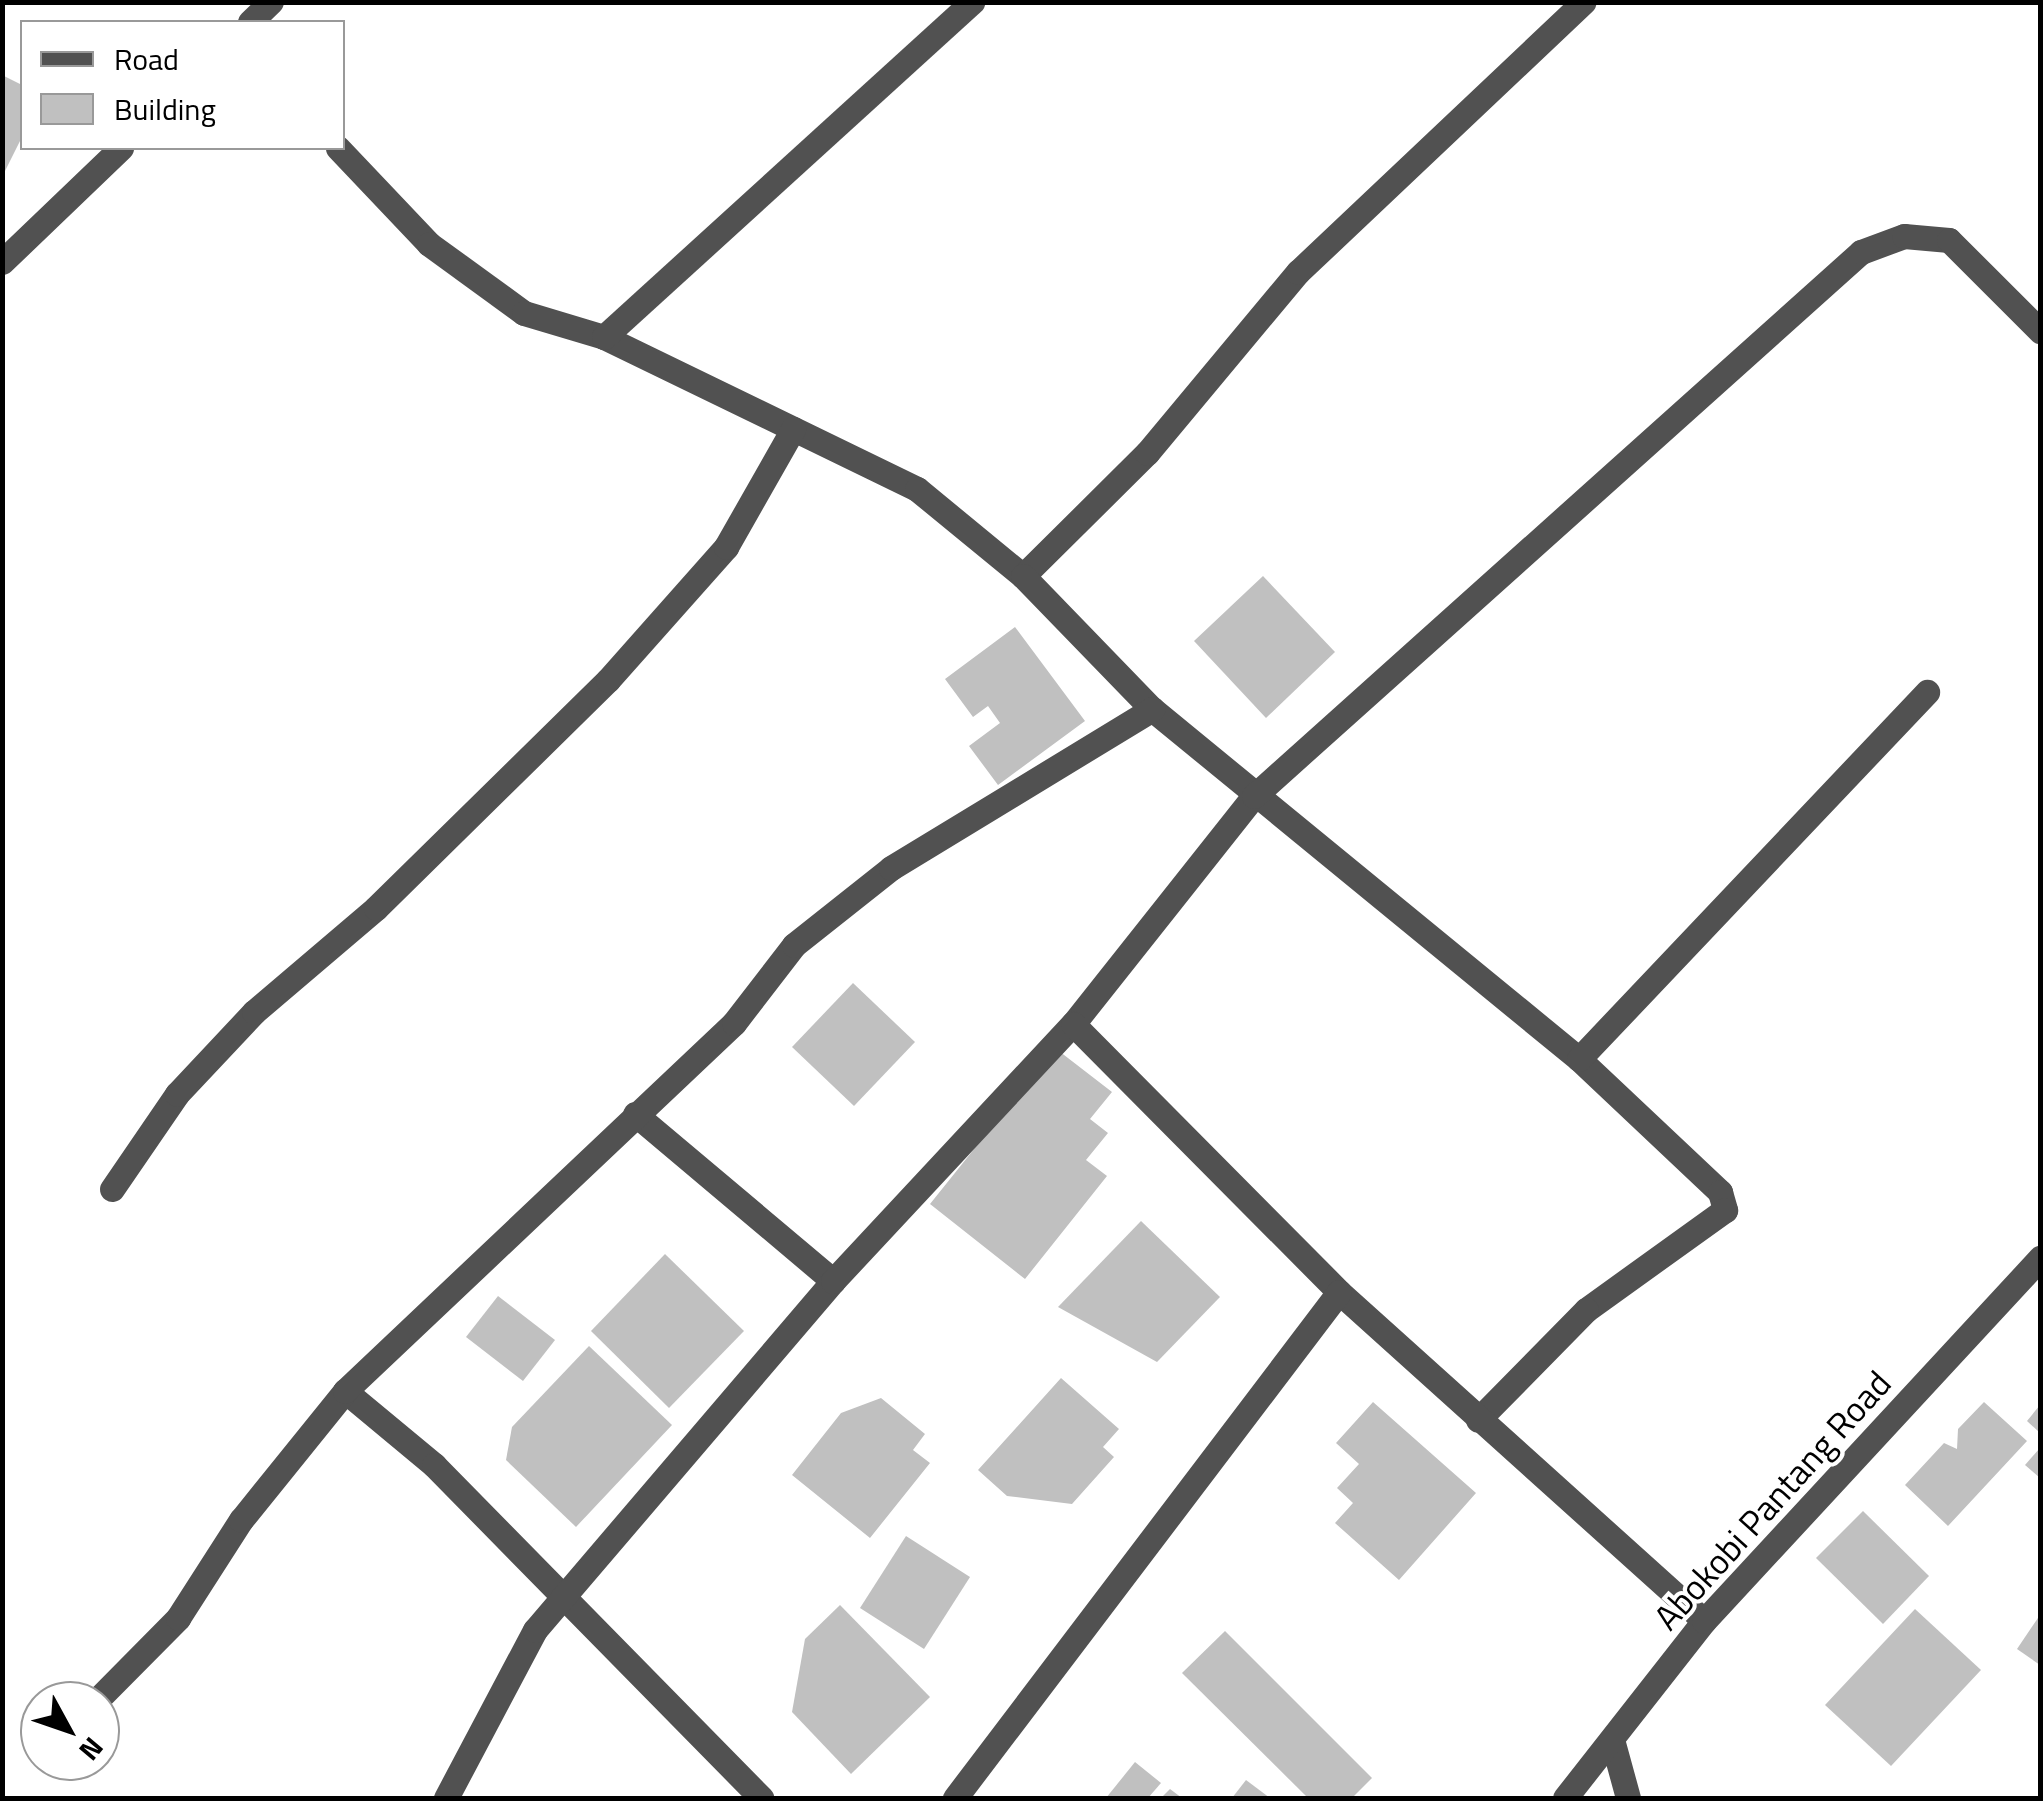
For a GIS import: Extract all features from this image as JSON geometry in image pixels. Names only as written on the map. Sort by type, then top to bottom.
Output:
[{"type":"street","points":[[252,20],[271,2]]},
{"type":"street","points":[[604,337],[972,2]]},
{"type":"street","points":[[1022,576],[1147,452],[1298,272],[1584,2]]},
{"type":"street","points":[[2,262],[119,150]]},
{"type":"street","points":[[340,150],[429,244],[524,313],[604,337],[917,489],[1022,576],[1152,708],[1254,796],[1578,1059],[1720,1192],[1726,1210],[1586,1310],[1478,1420]]},
{"type":"street","points":[[446,1798],[519,1653],[567,1604],[833,1281],[1072,1024],[1254,796],[1861,252],[1904,236],[1949,240],[2040,331]]},
{"type":"street","points":[[112,1189],[177,1094],[254,1012],[376,908],[621,665],[726,547],[793,429]]},
{"type":"street","points":[[1578,1059],[1927,692]]},
{"type":"street","points":[[116,1681],[178,1618],[241,1520],[345,1390],[734,1023],[794,945],[891,868],[1152,708]]},
{"type":"street","points":[[1072,1024],[1339,1292],[1704,1621]]},
{"type":"street","points":[[635,1114],[833,1281]]},
{"type":"street","name":"Abokobi Pantang Road","points":[[1565,1798],[1613,1742],[1704,1621],[2040,1258]]},
{"type":"street","points":[[954,1798],[1339,1292]]},
{"type":"street","points":[[345,1390],[434,1465],[761,1798]]},
{"type":"street","points":[[1613,1742],[1628,1798]]},
{"type":"building","points":[[2,75],[20,84],[20,141],[2,177]]},
{"type":"building","points":[[1263,576],[1335,652],[1266,718],[1194,641]]},
{"type":"building","points":[[1015,627],[1085,721],[998,785],[969,746],[1000,723],[988,706],[973,717],[945,679]]},
{"type":"building","points":[[853,983],[915,1042],[854,1106],[792,1047]]},
{"type":"building","points":[[1055,1048],[1112,1092],[1090,1119],[1108,1133],[1086,1160],[1107,1176],[1025,1279],[930,1204]]},
{"type":"building","points":[[1141,1221],[1220,1297],[1157,1362],[1058,1307]]},
{"type":"building","points":[[665,1254],[744,1331],[669,1408],[591,1331]]},
{"type":"building","points":[[498,1296],[555,1340],[523,1381],[466,1337]]},
{"type":"building","points":[[589,1346],[672,1425],[576,1527],[506,1460],[512,1427]]},
{"type":"building","points":[[1061,1378],[1119,1429],[1103,1447],[1114,1457],[1072,1504],[1007,1496],[978,1470]]},
{"type":"building","points":[[881,1398],[925,1434],[913,1450],[930,1463],[870,1538],[792,1475],[841,1413]]},
{"type":"building","points":[[1373,1402],[1476,1493],[1399,1580],[1335,1523],[1353,1503],[1337,1488],[1359,1464],[1336,1443]]},
{"type":"building","points":[[1984,1402],[2027,1441],[1948,1526],[1905,1485],[1944,1443],[1957,1449],[1958,1429]]},
{"type":"building","points":[[2040,1405],[2040,1433],[2027,1421]]},
{"type":"building","points":[[2040,1448],[2040,1478],[2025,1465]]},
{"type":"building","points":[[1863,1511],[1929,1576],[1883,1624],[1816,1558]]},
{"type":"building","points":[[906,1536],[970,1577],[924,1649],[860,1608]]},
{"type":"building","points":[[840,1605],[930,1697],[851,1774],[792,1712],[805,1639]]},
{"type":"building","points":[[1915,1609],[1981,1670],[1891,1766],[1825,1705]]},
{"type":"building","points":[[2040,1615],[2040,1665],[2017,1649]]},
{"type":"building","points":[[1225,1631],[1372,1778],[1352,1798],[1308,1798],[1182,1673]]},
{"type":"building","points":[[1135,1762],[1161,1783],[1148,1798],[1106,1798]]},
{"type":"building","points":[[1246,1780],[1270,1798],[1232,1798]]},
{"type":"building","points":[[1170,1789],[1182,1798],[1161,1798]]}]
